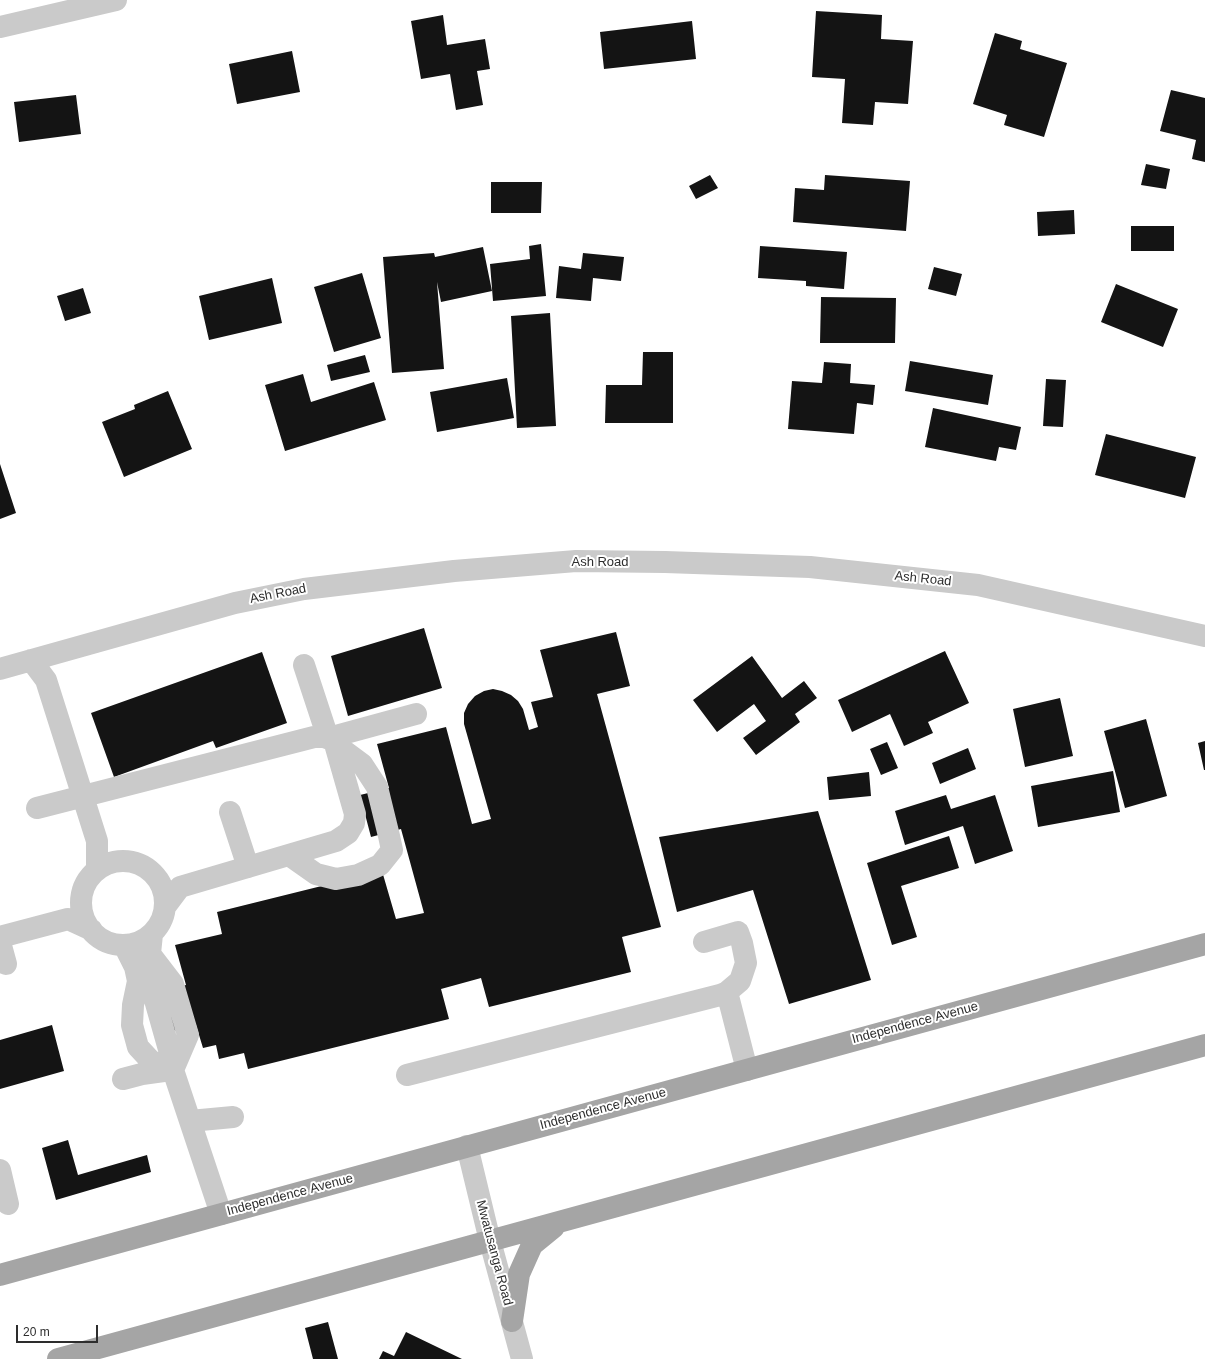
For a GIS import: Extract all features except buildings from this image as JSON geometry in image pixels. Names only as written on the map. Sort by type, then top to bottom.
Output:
[{"type":"main road","name":"Independence Avenue","points":[[0,1275],[1205,944]]},
{"type":"main road","points":[[58,1359],[1205,1045]]},
{"type":"main road","points":[[512,1321],[520,1274],[532,1245],[562,1221]]},
{"type":"street","points":[[0,27],[116,0]]},
{"type":"street","name":"Ash Road","points":[[0,669],[235,603],[304,589],[454,571],[576,561],[665,562],[810,567],[978,585],[1205,636]]},
{"type":"street","points":[[60,652],[58,672],[89,795],[97,841],[97,868]]},
{"type":"street","points":[[31,660],[46,680],[89,795],[108,836],[124,860]]},
{"type":"street","points":[[165,907],[180,887],[336,841],[348,833],[354,822],[355,814],[332,741],[304,665]]},
{"type":"street","points":[[332,741],[416,714]]},
{"type":"street","points":[[37,808],[321,736],[332,741],[362,764],[377,787],[392,850],[380,865],[358,875],[336,879],[316,874],[289,855]]},
{"type":"street","points":[[230,812],[248,867]]},
{"type":"street","points":[[151,944],[164,917],[165,907],[165,895],[161,884],[155,875],[145,867],[135,862],[124,860],[110,862],[97,868],[83,888],[82,911],[86,922],[102,939],[115,944],[124,945],[137,943],[148,938],[151,944],[173,984],[188,1034],[173,1070],[221,1214]]},
{"type":"street","points":[[0,937],[68,919],[82,901]]},
{"type":"street","points":[[68,919],[92,930]]},
{"type":"street","points":[[407,1075],[727,992],[740,981],[746,963],[738,932],[704,942]]},
{"type":"street","points":[[0,942],[6,964]]},
{"type":"street","points":[[124,945],[135,967],[138,981],[133,1005],[132,1025],[138,1047],[151,1061],[173,1070]]},
{"type":"street","points":[[727,992],[747,1070]]},
{"type":"street","points":[[142,1051],[137,1062],[123,1080],[142,1074],[173,1070]]},
{"type":"street","points":[[190,1121],[233,1117]]},
{"type":"street","name":"Mwatusanga Road","points":[[467,1146],[490,1241],[522,1359]]},
{"type":"street","points":[[0,1170],[8,1204]]}]
